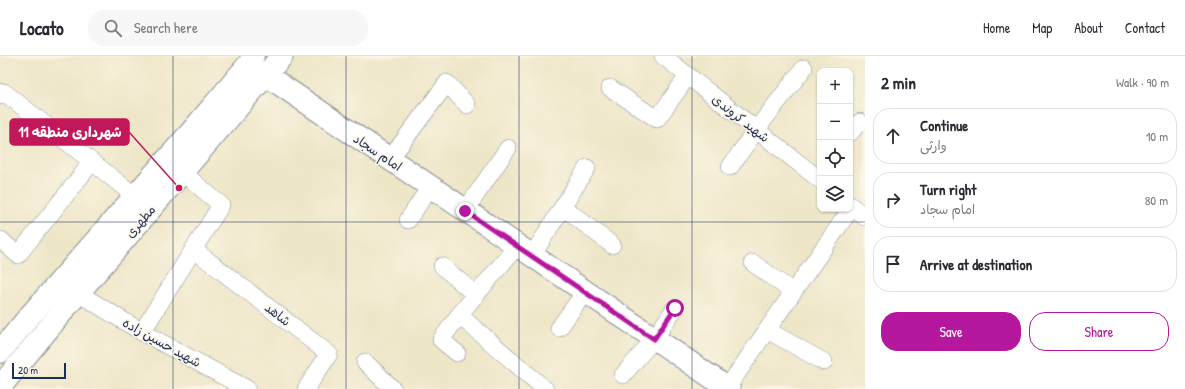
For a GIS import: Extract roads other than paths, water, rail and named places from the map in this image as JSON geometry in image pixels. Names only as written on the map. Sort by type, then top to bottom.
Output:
[{"type":"main road","name":"مطهری","points":[[0,352],[28,318],[192,132],[256,65],[282,56]]},
{"type":"main road","name":"مطهری","points":[[0,387],[182,172],[256,65]]},
{"type":"main road","name":"امام سجاد","points":[[256,65],[389,160],[728,388]]},
{"type":"street","name":"شهید کروندی","points":[[662,56],[756,130],[817,173]]},
{"type":"street","points":[[730,167],[756,130],[804,68]]},
{"type":"street","points":[[610,88],[657,119],[688,76]]},
{"type":"street","points":[[389,160],[447,83],[467,105]]},
{"type":"street","points":[[2,94],[135,196]]},
{"type":"street","points":[[465,211],[508,148]]},
{"type":"street","points":[[1,240],[18,255],[92,162]]},
{"type":"street","points":[[457,353],[441,340],[476,295],[524,251],[563,207],[587,168]]},
{"type":"street","points":[[142,332],[186,264],[193,248],[221,206],[182,172]]},
{"type":"street","points":[[408,220],[430,187]]},
{"type":"street","points":[[563,207],[612,245]]},
{"type":"street","points":[[728,388],[793,292],[856,209]]},
{"type":"street","name":"شاهد","points":[[193,248],[329,354],[306,389]]},
{"type":"street","points":[[753,263],[793,292]]},
{"type":"street","points":[[442,266],[476,295]]},
{"type":"street","points":[[559,328],[585,292]]},
{"type":"street","name":"شهید حسین زاده","points":[[78,293],[142,332],[247,389]]},
{"type":"street","points":[[623,375],[654,339],[675,308]]},
{"type":"street","points":[[459,315],[537,386]]},
{"type":"street","points":[[767,330],[824,362]]},
{"type":"street","points":[[365,362],[393,389]]},
{"type":"place","name":"شهرداری منطقه 11","points":[[179,188]]}]
